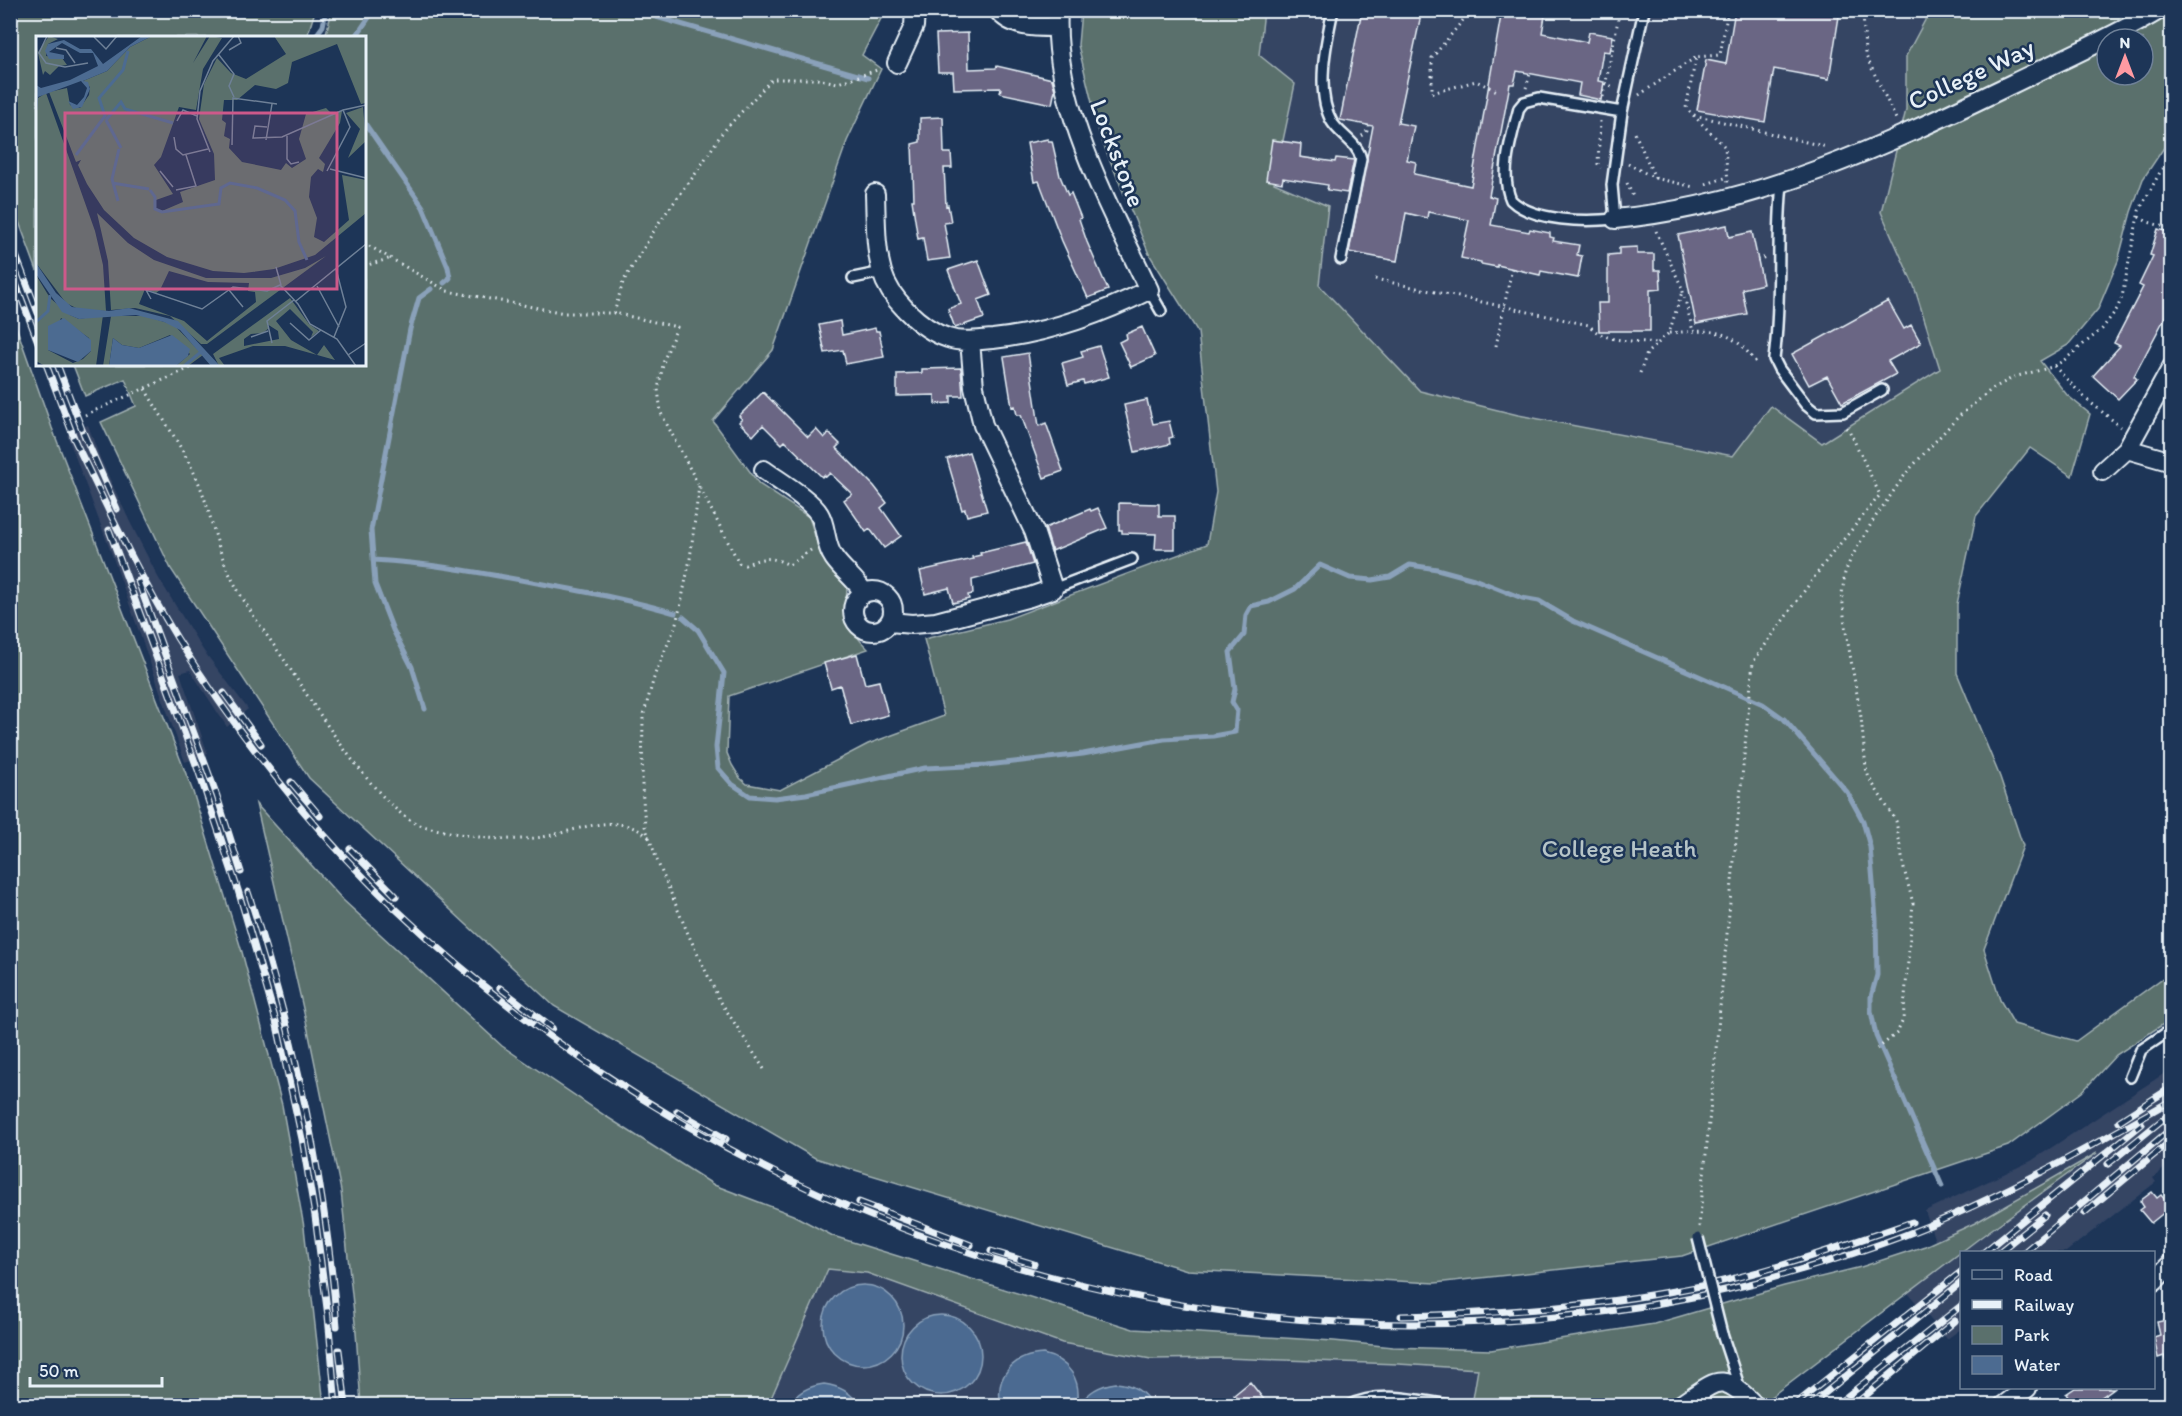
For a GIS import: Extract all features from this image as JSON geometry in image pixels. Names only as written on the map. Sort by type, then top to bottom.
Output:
[{"type":"street","points":[[897,63],[914,26],[915,10]]},
{"type":"street","name":"Lockstone","points":[[998,10],[1004,19],[1015,23],[1058,19],[1058,49],[1088,157],[1111,213],[1149,290]]},
{"type":"street","name":"College Way","points":[[1615,219],[1642,209],[1704,206],[1782,184],[1899,129],[1963,108],[2159,10]]},
{"type":"street","points":[[875,194],[877,242],[882,272],[899,303],[930,330],[947,338],[970,341],[1037,332],[1110,310],[1149,290]]},
{"type":"street","points":[[890,622],[912,624],[936,622],[1053,589],[1034,531],[983,425],[974,387],[970,341]]},
{"type":"street","points":[[2103,471],[2130,442],[2172,368]]},
{"type":"street","points":[[2130,442],[2172,462]]},
{"type":"street","points":[[764,470],[813,506],[822,520],[826,542],[833,556],[856,579],[864,593]]},
{"type":"street","points":[[877,591],[888,598],[893,610],[890,622],[873,632],[866,631],[855,622],[852,609],[854,602],[864,593],[877,591]]},
{"type":"street","points":[[2155,1280],[2172,1263]]},
{"type":"street","points":[[1679,1406],[1710,1386],[1721,1382],[1740,1389],[1755,1406]]},
{"type":"street","points":[[2003,1406],[2028,1394]]},
{"type":"lane","points":[[1333,10],[1324,49],[1325,99],[1331,120],[1354,146],[1361,159],[1341,259]]},
{"type":"lane","points":[[1622,112],[1539,98],[1524,102],[1519,108],[1506,170],[1511,200],[1525,209],[1564,220],[1615,219],[1612,184],[1622,112],[1644,10]]},
{"type":"lane","points":[[1782,184],[1779,213],[1780,268],[1774,359],[1806,405],[1816,413],[1843,412],[1882,390]]},
{"type":"lane","points":[[853,278],[882,272]]},
{"type":"lane","name":"Lockstone","points":[[1149,290],[1161,311]]},
{"type":"lane","points":[[1053,589],[1132,559]]},
{"type":"lane","points":[[2130,1077],[2141,1050],[2172,1029]]},
{"type":"lane","points":[[1698,1238],[1722,1334],[1740,1389]]},
{"type":"lane","points":[[1348,1406],[1373,1398],[1392,1397],[1455,1406]]},
{"type":"path","points":[[1467,10],[1468,14],[1432,58],[1432,93],[1476,81],[1497,91]]},
{"type":"path","points":[[1627,93],[1639,95],[1696,57],[1720,55],[1728,10]]},
{"type":"path","points":[[1863,10],[1865,54],[1899,129]]},
{"type":"path","points":[[1696,57],[1686,108],[1725,147],[1728,184]]},
{"type":"path","points":[[614,313],[623,282],[660,221],[722,133],[772,80],[817,79],[838,83],[871,72]]},
{"type":"path","points":[[1638,104],[1639,95]]},
{"type":"path","points":[[1693,115],[1838,150]]},
{"type":"path","points":[[1632,142],[1635,122]]},
{"type":"path","points":[[1634,131],[1655,178]]},
{"type":"path","points":[[1876,1049],[1896,1033],[1903,1020],[1913,903],[1904,869],[1896,821],[1869,778],[1866,768],[1861,717],[1845,626],[1843,581],[1851,558],[1888,499],[1907,472],[1958,417],[1992,390],[2014,377],[2054,366],[2092,339],[2117,309],[2122,297],[2144,200],[2172,150]]},
{"type":"path","points":[[1627,172],[1630,153]]},
{"type":"path","points":[[1628,165],[1655,178],[1694,188]]},
{"type":"path","points":[[1706,184],[1728,177]]},
{"type":"path","points":[[1626,180],[1630,193],[1642,209],[1682,288],[1693,331]]},
{"type":"path","points":[[2139,217],[2172,229]]},
{"type":"path","points":[[366,244],[447,291],[565,313],[614,313],[677,327],[664,360],[658,389],[661,413],[739,562],[745,565],[760,558],[779,560],[789,565],[826,542]]},
{"type":"path","points":[[366,265],[393,258]]},
{"type":"path","points":[[1496,346],[1512,268]]},
{"type":"path","points":[[1375,279],[1589,325],[1595,332],[1618,340],[1658,343]]},
{"type":"path","points":[[1640,373],[1647,353],[1669,333],[1682,288]]},
{"type":"path","points":[[1669,333],[1693,331],[1725,334],[1736,339],[1748,350],[1756,364]]},
{"type":"path","points":[[85,415],[195,366]]},
{"type":"path","points":[[2054,366],[2130,442]]},
{"type":"path","points":[[145,389],[197,477],[223,558],[241,596],[336,740],[401,814],[419,825],[497,839],[536,838],[580,827],[614,822],[629,825],[651,839]]},
{"type":"path","points":[[1698,1238],[1753,662],[1826,561],[1880,495],[1849,430],[1824,414]]},
{"type":"path","points":[[699,486],[690,559],[680,608],[675,627],[654,674],[644,717],[642,786],[645,826],[688,936],[719,999],[764,1069]]},
{"type":"path","points":[[1498,1406],[1500,1396]]},
{"type":"shaded area","points":[[1264,11],[1930,11],[1906,56],[1906,110],[1881,212],[1914,286],[1940,369],[1822,443],[1771,407],[1733,456],[1518,415],[1420,391],[1319,285],[1328,206],[1274,183],[1295,84],[1259,55]]},
{"type":"shaded area","points":[[88,425],[100,458],[158,577],[203,650],[248,709],[227,727],[190,670],[180,673],[208,754],[185,762],[67,435]]},
{"type":"shaded area","points":[[2171,1069],[2171,1163],[2153,1178],[2156,1182],[2067,1251],[1963,1251],[2089,1157],[1975,1223],[1935,1241],[1925,1211],[2031,1161]]},
{"type":"shaded area","points":[[1960,1253],[1960,1330],[1947,1339],[1908,1293]]},
{"type":"shaded area","points":[[828,1269],[867,1273],[1151,1359],[1224,1358],[1479,1369],[1472,1405],[768,1406]]},
{"type":"green space","points":[[11,10],[315,10],[307,36],[36,36],[36,268],[11,200]]},
{"type":"green space","name":"College Heath","points":[[332,11],[885,11],[862,55],[881,69],[847,141],[773,350],[713,421],[759,484],[809,517],[822,558],[847,587],[846,607],[851,628],[868,649],[729,696],[727,753],[732,765],[747,784],[780,790],[868,744],[944,716],[924,639],[1007,619],[1207,544],[1216,492],[1198,332],[1149,254],[1100,136],[1078,45],[1081,11],[1264,11],[1259,55],[1295,84],[1274,183],[1328,206],[1319,285],[1420,391],[1518,415],[1733,456],[1771,406],[1822,443],[1940,369],[1914,286],[1881,212],[1906,110],[1906,56],[1930,11],[2171,11],[2171,137],[2143,179],[2131,212],[2118,261],[2098,309],[2068,345],[2040,361],[2067,395],[2090,414],[2072,476],[2030,448],[1976,516],[1957,604],[1957,673],[2000,777],[2023,846],[1984,949],[2000,1000],[2014,1024],[2076,1041],[2171,972],[2171,1019],[2116,1055],[2082,1092],[2008,1146],[1682,1256],[1435,1283],[1187,1270],[815,1158],[554,1006],[309,778],[171,569],[101,422],[136,406],[125,379],[85,396],[73,366],[366,366],[366,36],[325,36]]},
{"type":"green space","points":[[11,312],[52,428],[193,792],[242,952],[282,1105],[304,1227],[324,1405],[11,1405]]},
{"type":"green space","points":[[256,804],[343,900],[502,1046],[607,1117],[714,1185],[793,1215],[833,1236],[1133,1329],[1334,1341],[1393,1347],[1491,1350],[1654,1324],[1784,1286],[1861,1267],[1925,1246],[1975,1223],[2097,1153],[1960,1251],[1760,1405],[1472,1405],[1478,1369],[1224,1358],[1151,1359],[1062,1343],[867,1273],[828,1269],[768,1405],[361,1405],[356,1332],[341,1191],[308,1030]]},
{"type":"water","points":[[863,1285],[878,1288],[891,1297],[900,1310],[903,1325],[900,1340],[891,1353],[878,1362],[863,1365],[848,1362],[835,1353],[826,1340],[823,1325],[826,1310],[835,1297],[848,1288]]},
{"type":"water","points":[[941,1315],[956,1318],[969,1327],[978,1340],[981,1355],[978,1370],[969,1383],[956,1392],[941,1395],[926,1392],[913,1383],[904,1370],[901,1355],[904,1340],[913,1327],[926,1318]]},
{"type":"water","points":[[1043,1354],[1060,1361],[1072,1372],[1077,1387],[1077,1405],[1001,1405],[1001,1385],[1008,1369],[1023,1358]]},
{"type":"water","points":[[1116,1383],[1137,1389],[1152,1405],[1080,1405],[1095,1390]]},
{"type":"water","points":[[824,1384],[844,1390],[859,1405],[789,1405],[804,1390]]},
{"type":"building","points":[[1362,10],[1422,10],[1398,123],[1414,126],[1407,160],[1416,162],[1414,174],[1471,186],[1502,10],[1546,10],[1542,33],[1587,42],[1589,32],[1613,36],[1610,52],[1603,51],[1598,81],[1604,82],[1601,100],[1578,95],[1580,83],[1517,71],[1514,84],[1510,84],[1489,196],[1496,198],[1491,225],[1529,232],[1530,229],[1550,233],[1550,237],[1554,238],[1553,241],[1579,245],[1577,255],[1582,256],[1578,278],[1541,271],[1540,275],[1461,258],[1469,220],[1428,212],[1427,218],[1406,213],[1397,261],[1349,252],[1373,126],[1340,120]]},
{"type":"building","points":[[1735,10],[1840,10],[1829,79],[1774,69],[1765,122],[1697,110],[1706,60],[1726,64]]},
{"type":"building","points":[[968,33],[969,69],[996,68],[997,66],[1052,79],[1055,90],[1052,104],[1000,93],[1001,88],[954,89],[953,72],[938,72],[936,34]]},
{"type":"building","points":[[943,117],[944,153],[951,153],[952,168],[944,168],[946,206],[948,205],[951,222],[944,223],[950,258],[927,261],[923,238],[918,239],[912,200],[914,200],[912,144],[920,142],[920,118]]},
{"type":"building","points":[[1048,139],[1052,141],[1060,176],[1068,195],[1071,193],[1087,242],[1108,290],[1088,298],[1062,241],[1039,181],[1034,182],[1027,143]]},
{"type":"building","points":[[1272,140],[1301,144],[1300,157],[1335,162],[1336,158],[1354,160],[1347,193],[1327,190],[1328,185],[1283,178],[1282,183],[1266,180]]},
{"type":"building","points":[[1727,225],[1729,237],[1752,232],[1763,284],[1742,289],[1747,314],[1696,324],[1678,235]]},
{"type":"building","points":[[2158,229],[2172,233],[2172,295],[2166,306],[2170,308],[2134,376],[2137,379],[2118,399],[2093,376],[2120,346],[2114,343],[2143,287],[2139,285],[2153,256],[2150,255]]},
{"type":"building","points":[[1637,247],[1637,254],[1654,254],[1654,270],[1660,270],[1661,289],[1650,290],[1650,331],[1599,331],[1598,303],[1608,303],[1608,255],[1619,254],[1619,248]]},
{"type":"building","points":[[978,260],[991,295],[978,300],[984,318],[955,328],[948,309],[961,304],[948,270]]},
{"type":"building","points":[[1888,301],[1904,329],[1911,325],[1921,343],[1888,361],[1896,374],[1842,403],[1827,376],[1809,385],[1792,354]]},
{"type":"building","points":[[840,321],[842,335],[875,328],[879,331],[884,357],[846,364],[843,350],[825,353],[819,325]]},
{"type":"building","points":[[1142,327],[1155,356],[1131,367],[1119,342],[1127,338],[1126,334]]},
{"type":"building","points":[[1099,346],[1109,377],[1084,384],[1083,381],[1068,385],[1062,363],[1083,357],[1081,351]]},
{"type":"building","points":[[1028,353],[1039,426],[1046,423],[1063,471],[1044,478],[1021,415],[1017,415],[1015,406],[1012,407],[1004,357]]},
{"type":"building","points":[[961,368],[963,396],[951,396],[951,403],[935,404],[935,395],[897,396],[897,374],[922,373],[922,369]]},
{"type":"building","points":[[763,392],[808,437],[816,429],[824,438],[829,433],[840,444],[836,448],[874,486],[887,503],[881,508],[901,536],[884,548],[870,529],[866,532],[844,500],[852,494],[830,473],[822,477],[785,441],[782,444],[763,425],[753,436],[739,422],[742,419],[739,416]]},
{"type":"building","points":[[1147,400],[1153,424],[1169,421],[1173,437],[1169,438],[1170,444],[1135,452],[1124,405]]},
{"type":"building","points":[[969,452],[987,511],[967,516],[965,509],[962,510],[947,459]]},
{"type":"building","points":[[1119,503],[1159,504],[1159,516],[1175,516],[1175,549],[1155,549],[1156,534],[1122,533],[1122,530],[1119,530]]},
{"type":"building","points":[[1098,508],[1107,528],[1052,551],[1045,528],[1090,509],[1091,511]]},
{"type":"building","points":[[1026,542],[1033,564],[972,580],[973,594],[968,595],[969,599],[953,603],[949,588],[925,594],[920,571],[973,559],[972,557],[981,555],[980,553]]},
{"type":"building","points":[[857,654],[865,684],[879,681],[888,715],[851,725],[840,685],[831,688],[824,663]]},
{"type":"building","points":[[2152,1192],[2157,1198],[2161,1195],[2171,1207],[2151,1223],[2140,1210],[2144,1207],[2140,1201]]},
{"type":"building","points":[[2172,1319],[2172,1361],[2166,1362],[2164,1356],[2158,1358],[2155,1337],[2160,1335],[2157,1322]]},
{"type":"building","points":[[1250,1382],[1269,1406],[1243,1406],[1234,1395]]},
{"type":"building","points":[[2074,1389],[2113,1389],[2089,1406],[2074,1406],[2066,1394]]},
{"type":"waterway","points":[[316,36],[323,26],[326,10]]},
{"type":"waterway","points":[[356,36],[374,10]]},
{"type":"waterway","points":[[632,10],[868,78]]},
{"type":"waterway","points":[[366,125],[423,207],[448,267],[450,278],[444,283]]},
{"type":"waterway","points":[[425,709],[412,667],[393,630],[375,584],[371,530],[410,329],[419,298],[431,289]]},
{"type":"waterway","points":[[373,560],[492,575],[604,596],[675,613]]},
{"type":"waterway","points":[[683,617],[698,630],[724,673],[716,747],[718,768],[732,784],[750,796],[775,798],[806,794],[925,768],[987,765],[1083,754],[1164,739],[1213,736],[1235,732],[1237,710],[1232,702],[1235,689],[1230,652],[1244,635],[1246,615],[1251,606],[1269,602],[1295,589],[1320,565],[1350,578],[1372,580],[1390,577],[1410,565],[1437,569],[1474,579],[1522,598],[1539,601],[1573,621],[1763,704],[1784,719],[1847,792],[1863,821],[1870,847],[1876,919],[1877,975],[1871,997],[1871,1011],[1876,1036],[1942,1186]]},
{"type":"railway","points":[[10,240],[36,308]]},
{"type":"railway","points":[[10,268],[36,337]]},
{"type":"railway","points":[[47,366],[76,443]]},
{"type":"railway","points":[[58,366],[86,440]]},
{"type":"railway","points":[[83,432],[117,509]]},
{"type":"railway","points":[[73,437],[163,614],[233,721],[295,801],[328,839],[362,876],[435,945],[513,1009],[554,1039],[595,1068],[696,1130],[800,1185],[908,1231],[1019,1268],[1133,1296],[1249,1314],[1366,1323],[1485,1322],[1623,1309],[1758,1282],[1879,1245],[1978,1204],[2090,1147],[2172,1100]]},
{"type":"railway","points":[[109,530],[198,770],[238,890],[276,1021],[302,1139],[315,1216],[328,1316],[336,1406]]},
{"type":"railway","points":[[138,581],[217,796],[241,872]]},
{"type":"railway","points":[[224,693],[261,744]]},
{"type":"railway","points":[[291,782],[320,816]]},
{"type":"railway","points":[[350,849],[396,896]]},
{"type":"railway","points":[[248,892],[280,998],[305,1106],[316,1161],[332,1271],[337,1326]]},
{"type":"railway","points":[[500,988],[552,1028]]},
{"type":"railway","points":[[2119,1121],[2172,1087]]},
{"type":"railway","points":[[677,1111],[726,1139]]},
{"type":"railway","points":[[2108,1164],[2172,1112]]},
{"type":"railway","points":[[1985,1251],[2142,1124]]},
{"type":"railway","points":[[2025,1251],[2172,1128]]},
{"type":"railway","points":[[2084,1213],[2172,1140]]},
{"type":"railway","points":[[859,1202],[971,1245]]},
{"type":"railway","points":[[2000,1251],[2045,1215]]},
{"type":"railway","points":[[1401,1316],[1502,1312],[1635,1298],[1730,1279],[1792,1262],[1912,1222]]},
{"type":"railway","points":[[991,1251],[1034,1264]]},
{"type":"railway","points":[[1793,1406],[1960,1273]]},
{"type":"railway","points":[[1809,1406],[1960,1284]]},
{"type":"railway","points":[[1835,1406],[1960,1307]]},
{"type":"railway","points":[[1853,1406],[1955,1321]]},
{"type":"railway","points":[[339,1350],[346,1406]]}]
